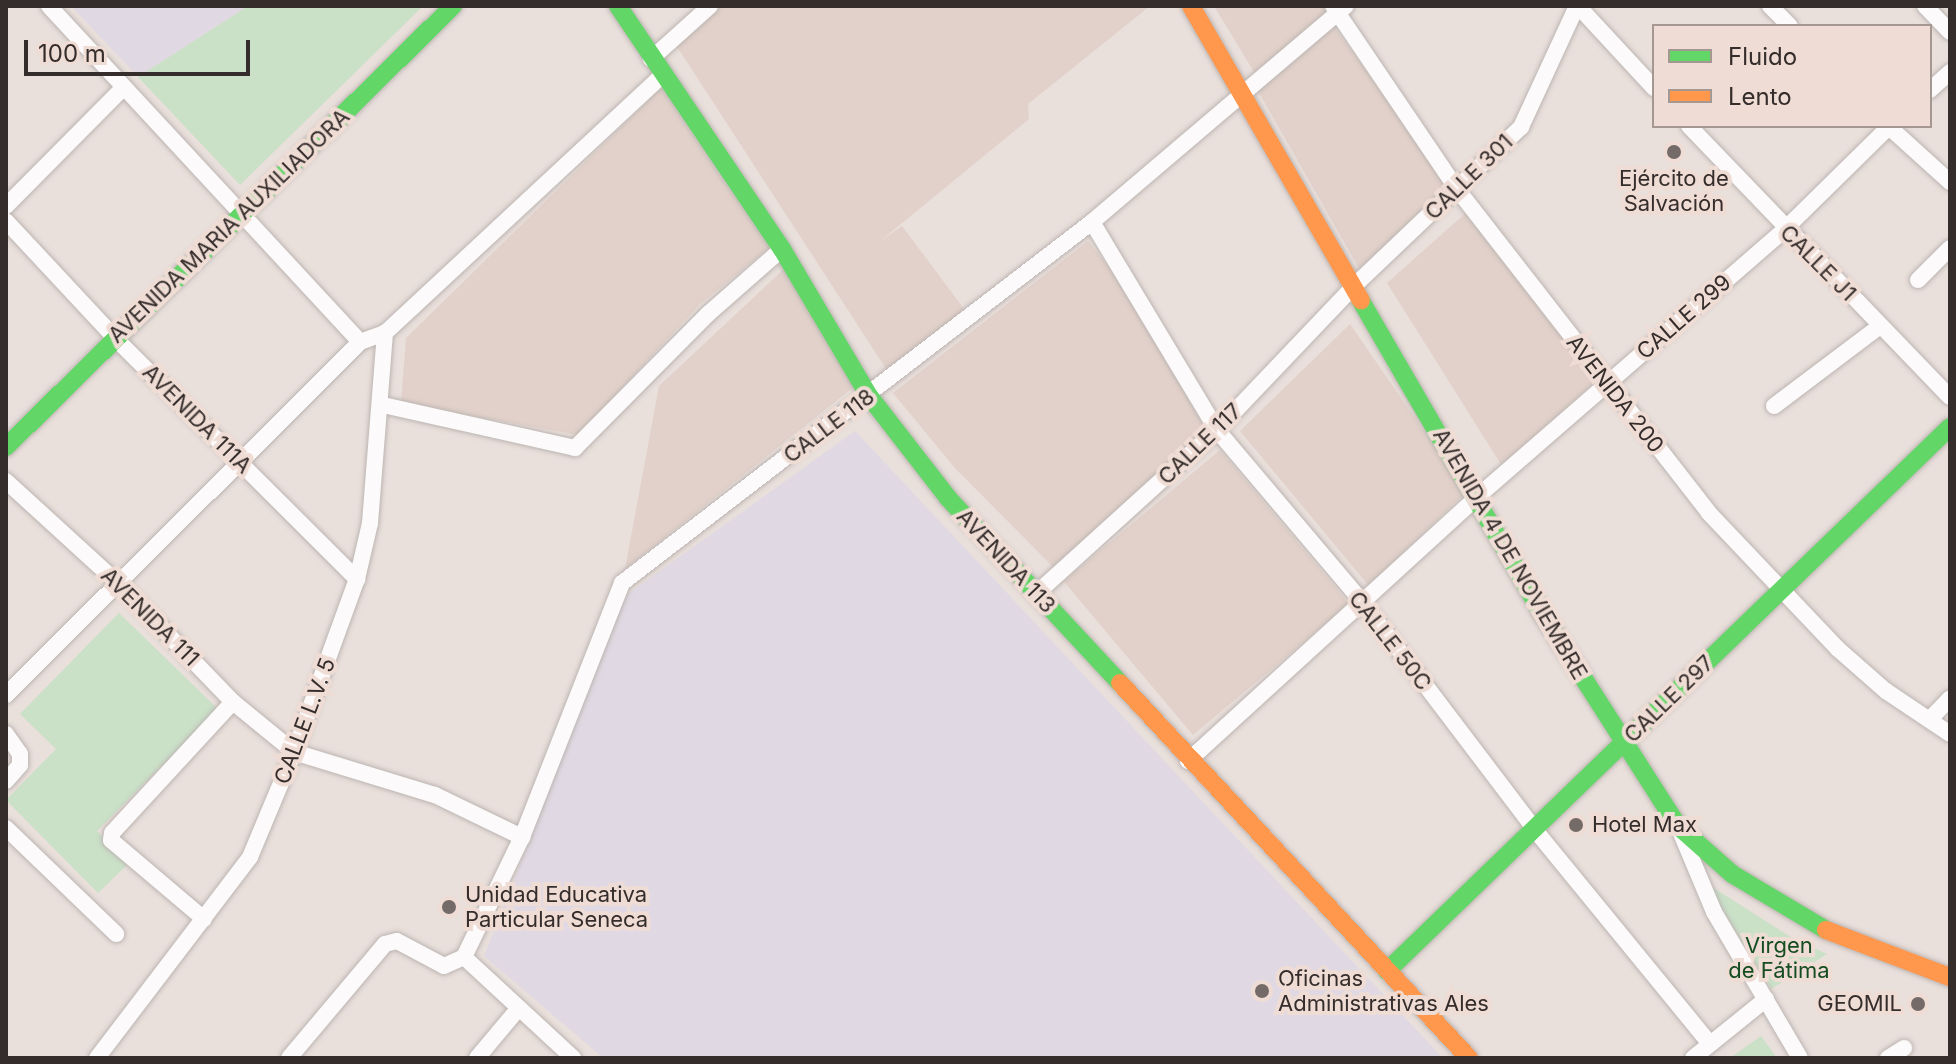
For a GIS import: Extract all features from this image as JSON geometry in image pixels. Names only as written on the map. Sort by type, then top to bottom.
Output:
[{"type":"main road","name":"AVENIDA MARIA AUXILIADORA","points":[[6,447],[453,6]]},
{"type":"main road","name":"AVENIDA 113","points":[[618,6],[662,76],[782,249],[869,396],[948,498],[1188,761],[1469,1058]]},
{"type":"main road","name":"AVENIDA 4 DE NOVIEMBRE","points":[[1191,6],[1623,744],[1678,826],[1732,874],[1795,916],[1850,942],[1950,977]]},
{"type":"main road","name":"CALLE 297","points":[[1387,971],[1950,427]]},
{"type":"street","points":[[49,6],[360,342]]},
{"type":"street","points":[[651,59],[710,6]]},
{"type":"street","points":[[1578,6],[1652,86]]},
{"type":"street","name":"CALLE 301","points":[[1354,286],[1521,127],[1578,6]]},
{"type":"street","points":[[1770,6],[1788,24]]},
{"type":"street","points":[[1925,6],[1950,32]]},
{"type":"street","name":"CALLE 118","points":[[464,957],[522,837],[622,583],[1092,222],[1243,95],[1338,8]]},
{"type":"street","name":"AVENIDA 200","points":[[1338,8],[1457,189],[1709,513],[1780,591],[1886,691],[1950,734]]},
{"type":"street","points":[[1932,88],[1950,72]]},
{"type":"street","points":[[6,695],[121,586],[360,342],[385,333],[662,76]]},
{"type":"street","points":[[6,206],[123,88]]},
{"type":"street","name":"CALLE J1","points":[[1691,128],[1784,230],[1950,397]]},
{"type":"street","name":"CALLE 299","points":[[1188,761],[1477,497],[1784,230],[1887,128]]},
{"type":"street","points":[[1891,128],[1950,182]]},
{"type":"street","name":"AVENIDA 111A","points":[[6,221],[115,338],[357,579]]},
{"type":"street","name":"CALLE 50C","points":[[1092,222],[1217,430],[1363,603],[1535,830],[1710,1044]]},
{"type":"street","points":[[1918,280],[1950,248]]},
{"type":"street","points":[[383,405],[575,448],[708,314],[782,249]]},
{"type":"street","name":"CALLE 117","points":[[1037,593],[1217,430],[1354,286]]},
{"type":"street","points":[[1774,406],[1880,326]]},
{"type":"street","name":"CALLE L.V. 5","points":[[97,1058],[250,857],[294,752],[357,579],[370,523],[383,405],[385,333]]},
{"type":"street","name":"AVENIDA 111","points":[[6,481],[121,586],[233,702],[294,752]]},
{"type":"street","points":[[1930,719],[1950,698]]},
{"type":"street","points":[[204,919],[111,840],[112,833],[233,702]]},
{"type":"street","points":[[6,734],[20,754],[20,765],[6,781]]},
{"type":"street","points":[[294,752],[435,795],[522,837]]},
{"type":"street","points":[[1678,826],[1714,912],[1800,1058]]},
{"type":"street","points":[[6,828],[116,934]]},
{"type":"street","points":[[289,1058],[380,948],[397,941],[444,966],[464,957],[573,1058]]},
{"type":"street","points":[[1693,1058],[1766,999]]},
{"type":"street","points":[[477,1058],[519,1008]]},
{"type":"street","points":[[1888,1058],[1904,1048]]},
{"type":"shaded area","points":[[71,6],[248,6],[138,77]]},
{"type":"shaded area","points":[[721,6],[1150,6],[1028,104],[1029,119],[879,242],[902,226],[964,309],[892,378],[676,45]]},
{"type":"shaded area","points":[[1214,6],[1324,6],[1328,13],[1254,72]]},
{"type":"shaded area","points":[[1334,27],[1456,193],[1360,270],[1258,91]]},
{"type":"shaded area","points":[[661,88],[769,248],[700,304],[578,435],[401,403],[406,338]]},
{"type":"shaded area","points":[[1468,211],[1598,379],[1502,466],[1387,283]]},
{"type":"shaded area","points":[[1088,241],[1124,286],[1206,430],[1056,570],[955,468],[893,393]]},
{"type":"shaded area","points":[[785,268],[855,386],[625,569],[659,386]]},
{"type":"shaded area","points":[[1350,324],[1466,492],[1369,586],[1240,431]]},
{"type":"shaded area","points":[[855,431],[1443,1058],[603,1058],[484,956],[625,596]]},
{"type":"shaded area","points":[[1220,450],[1349,604],[1193,735],[1064,581]]},
{"type":"green space","points":[[248,6],[423,6],[240,185],[138,77]]},
{"type":"green space","points":[[119,613],[218,709],[97,831],[129,863],[98,893],[6,800],[56,749],[20,714]]},
{"type":"green space","name":"Virgen de Fátima","points":[[1706,883],[1789,936],[1827,954],[1771,989]]},
{"type":"green space","points":[[1761,1036],[1777,1058],[1730,1058]]},
{"type":"traffic: fast","points":[[6,447],[453,6]]},
{"type":"traffic: fast","points":[[618,6],[782,249],[869,396],[948,498],[1120,683]]},
{"type":"traffic: fast","points":[[1361,301],[1543,615],[1678,826],[1732,874],[1826,930]]},
{"type":"traffic: fast","points":[[1387,971],[1950,427]]},
{"type":"traffic: slow","points":[[1191,6],[1361,301]]},
{"type":"traffic: slow","points":[[1120,683],[1469,1058]]},
{"type":"traffic: slow","points":[[1826,930],[1950,977]]},
{"type":"place","name":"Ejército de Salvación","points":[[1674,152]]},
{"type":"place","name":"Hotel Max","points":[[1576,825]]},
{"type":"place","name":"Unidad Educativa Particular Seneca","points":[[449,907]]},
{"type":"place","name":"Oficinas Administrativas Ales","points":[[1262,991]]},
{"type":"place","name":"GEOMIL","points":[[1918,1004]]}]
